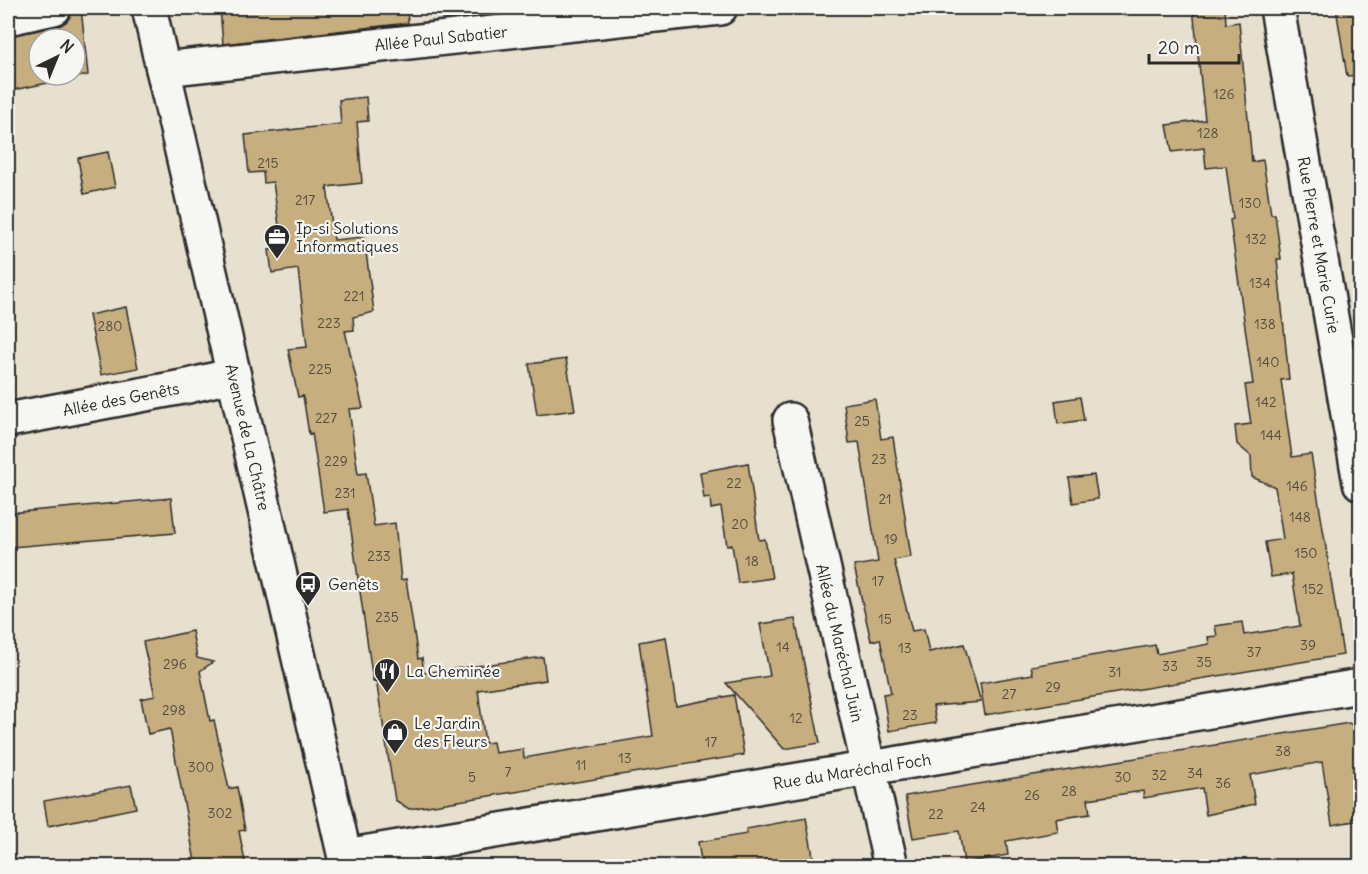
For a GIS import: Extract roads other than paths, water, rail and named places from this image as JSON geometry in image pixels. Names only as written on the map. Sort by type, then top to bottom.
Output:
[{"type":"street","points":[[8,18],[54,8]]},
{"type":"street","name":"Avenue de La Châtre","points":[[149,8],[346,861]]},
{"type":"street","name":"Allée Paul Sabatier","points":[[163,69],[720,8]]},
{"type":"street","name":"Rue Pierre et Marie Curie","points":[[1277,8],[1360,483]]},
{"type":"street","name":"Allée des Genêts","points":[[8,420],[188,386],[233,375]]},
{"type":"street","name":"Allée du Maréchal Juin","points":[[790,420],[891,867]]},
{"type":"street","name":"Rue du Maréchal Foch","points":[[346,861],[869,768],[1360,686]]},
{"type":"place","name":"Ip-si Solutions Informatiques","points":[[277,260]]},
{"type":"place","name":"Genêts","points":[[308,607]]},
{"type":"place","name":"La Cheminée","points":[[387,694]]},
{"type":"place","name":"Le Jardin des Fleurs","points":[[395,755]]}]
